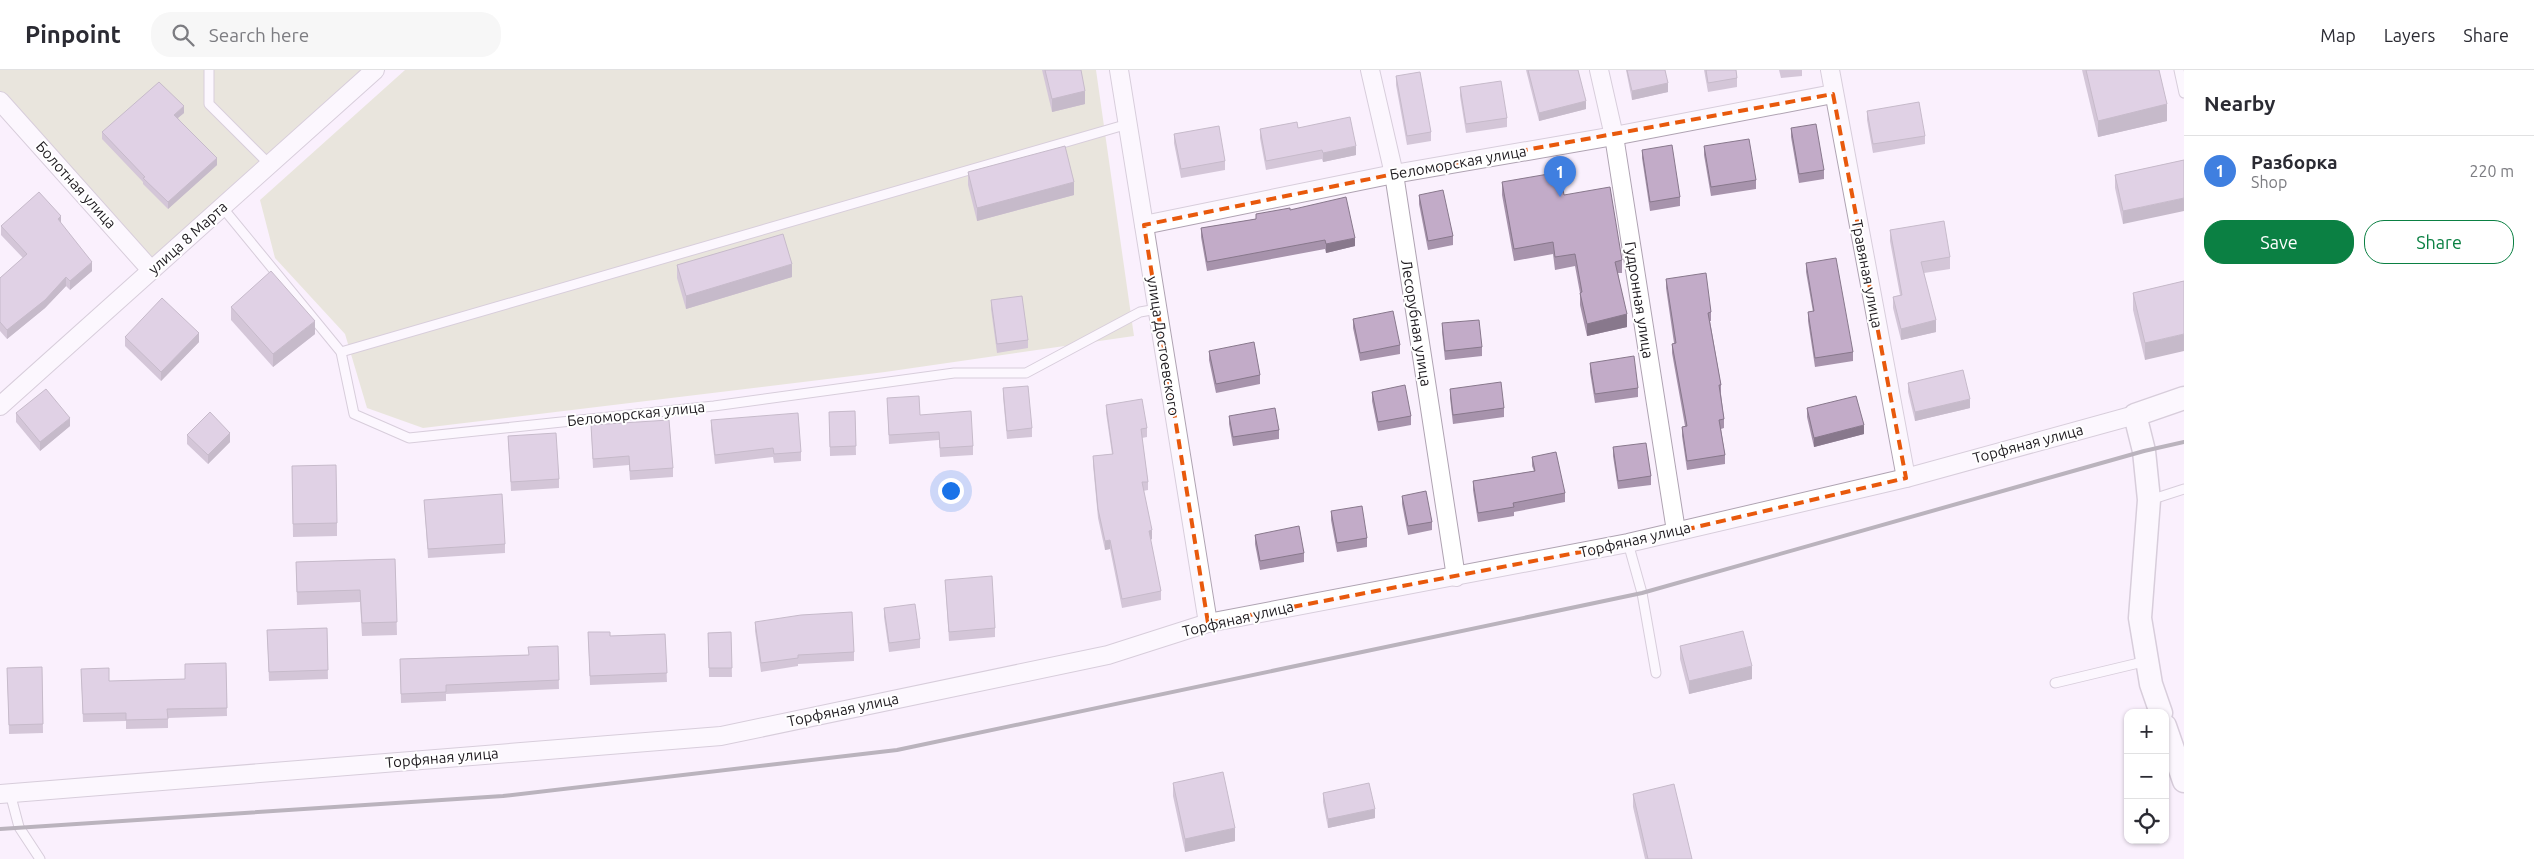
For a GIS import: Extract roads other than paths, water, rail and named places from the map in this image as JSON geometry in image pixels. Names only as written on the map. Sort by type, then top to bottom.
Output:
[{"type":"street","name":"улица 8 Марта","points":[[0,406],[375,70]]},
{"type":"street","name":"улица Достоевского","points":[[1119,70],[1208,623]]},
{"type":"street","name":"Лесорубная улица","points":[[1370,70],[1394,174],[1456,577]]},
{"type":"street","name":"Гудронная улица","points":[[1599,70],[1614,136],[1676,531]]},
{"type":"street","name":"Травяная улица","points":[[1830,70],[1906,478]]},
{"type":"street","name":"Беломорская улица","points":[[1144,225],[1394,174],[1614,136],[1833,94]]},
{"type":"street","name":"Болотная улица","points":[[0,101],[151,270]]},
{"type":"street","points":[[2160,709],[2151,684],[2140,618],[2149,500],[2144,451],[2136,415],[2184,398]]},
{"type":"street","name":"Торфяная улица","points":[[5,794],[721,736],[1108,655],[1208,623],[1628,543],[1906,478],[2136,415]]},
{"type":"street","points":[[2169,738],[2184,781]]},
{"type":"lane","points":[[208,70],[209,104],[270,165]]},
{"type":"lane","points":[[2179,70],[2184,93]]},
{"type":"lane","points":[[342,352],[1128,124]]},
{"type":"lane","name":"Беломорская улица","points":[[222,207],[342,352],[354,414],[409,438],[714,406],[954,373],[1026,372],[1140,312],[1157,309]]},
{"type":"lane","points":[[2149,500],[2184,489]]},
{"type":"lane","points":[[1628,543],[1642,593],[1656,673]]},
{"type":"lane","points":[[2055,683],[2148,661]]},
{"type":"lane","points":[[5,794],[19,827],[40,859]]},
{"type":"railway","points":[[0,829],[503,796],[897,750],[1642,593],[2144,451],[2184,442]]},
{"type":"place","name":"Разборка","points":[[1560,197]]}]
